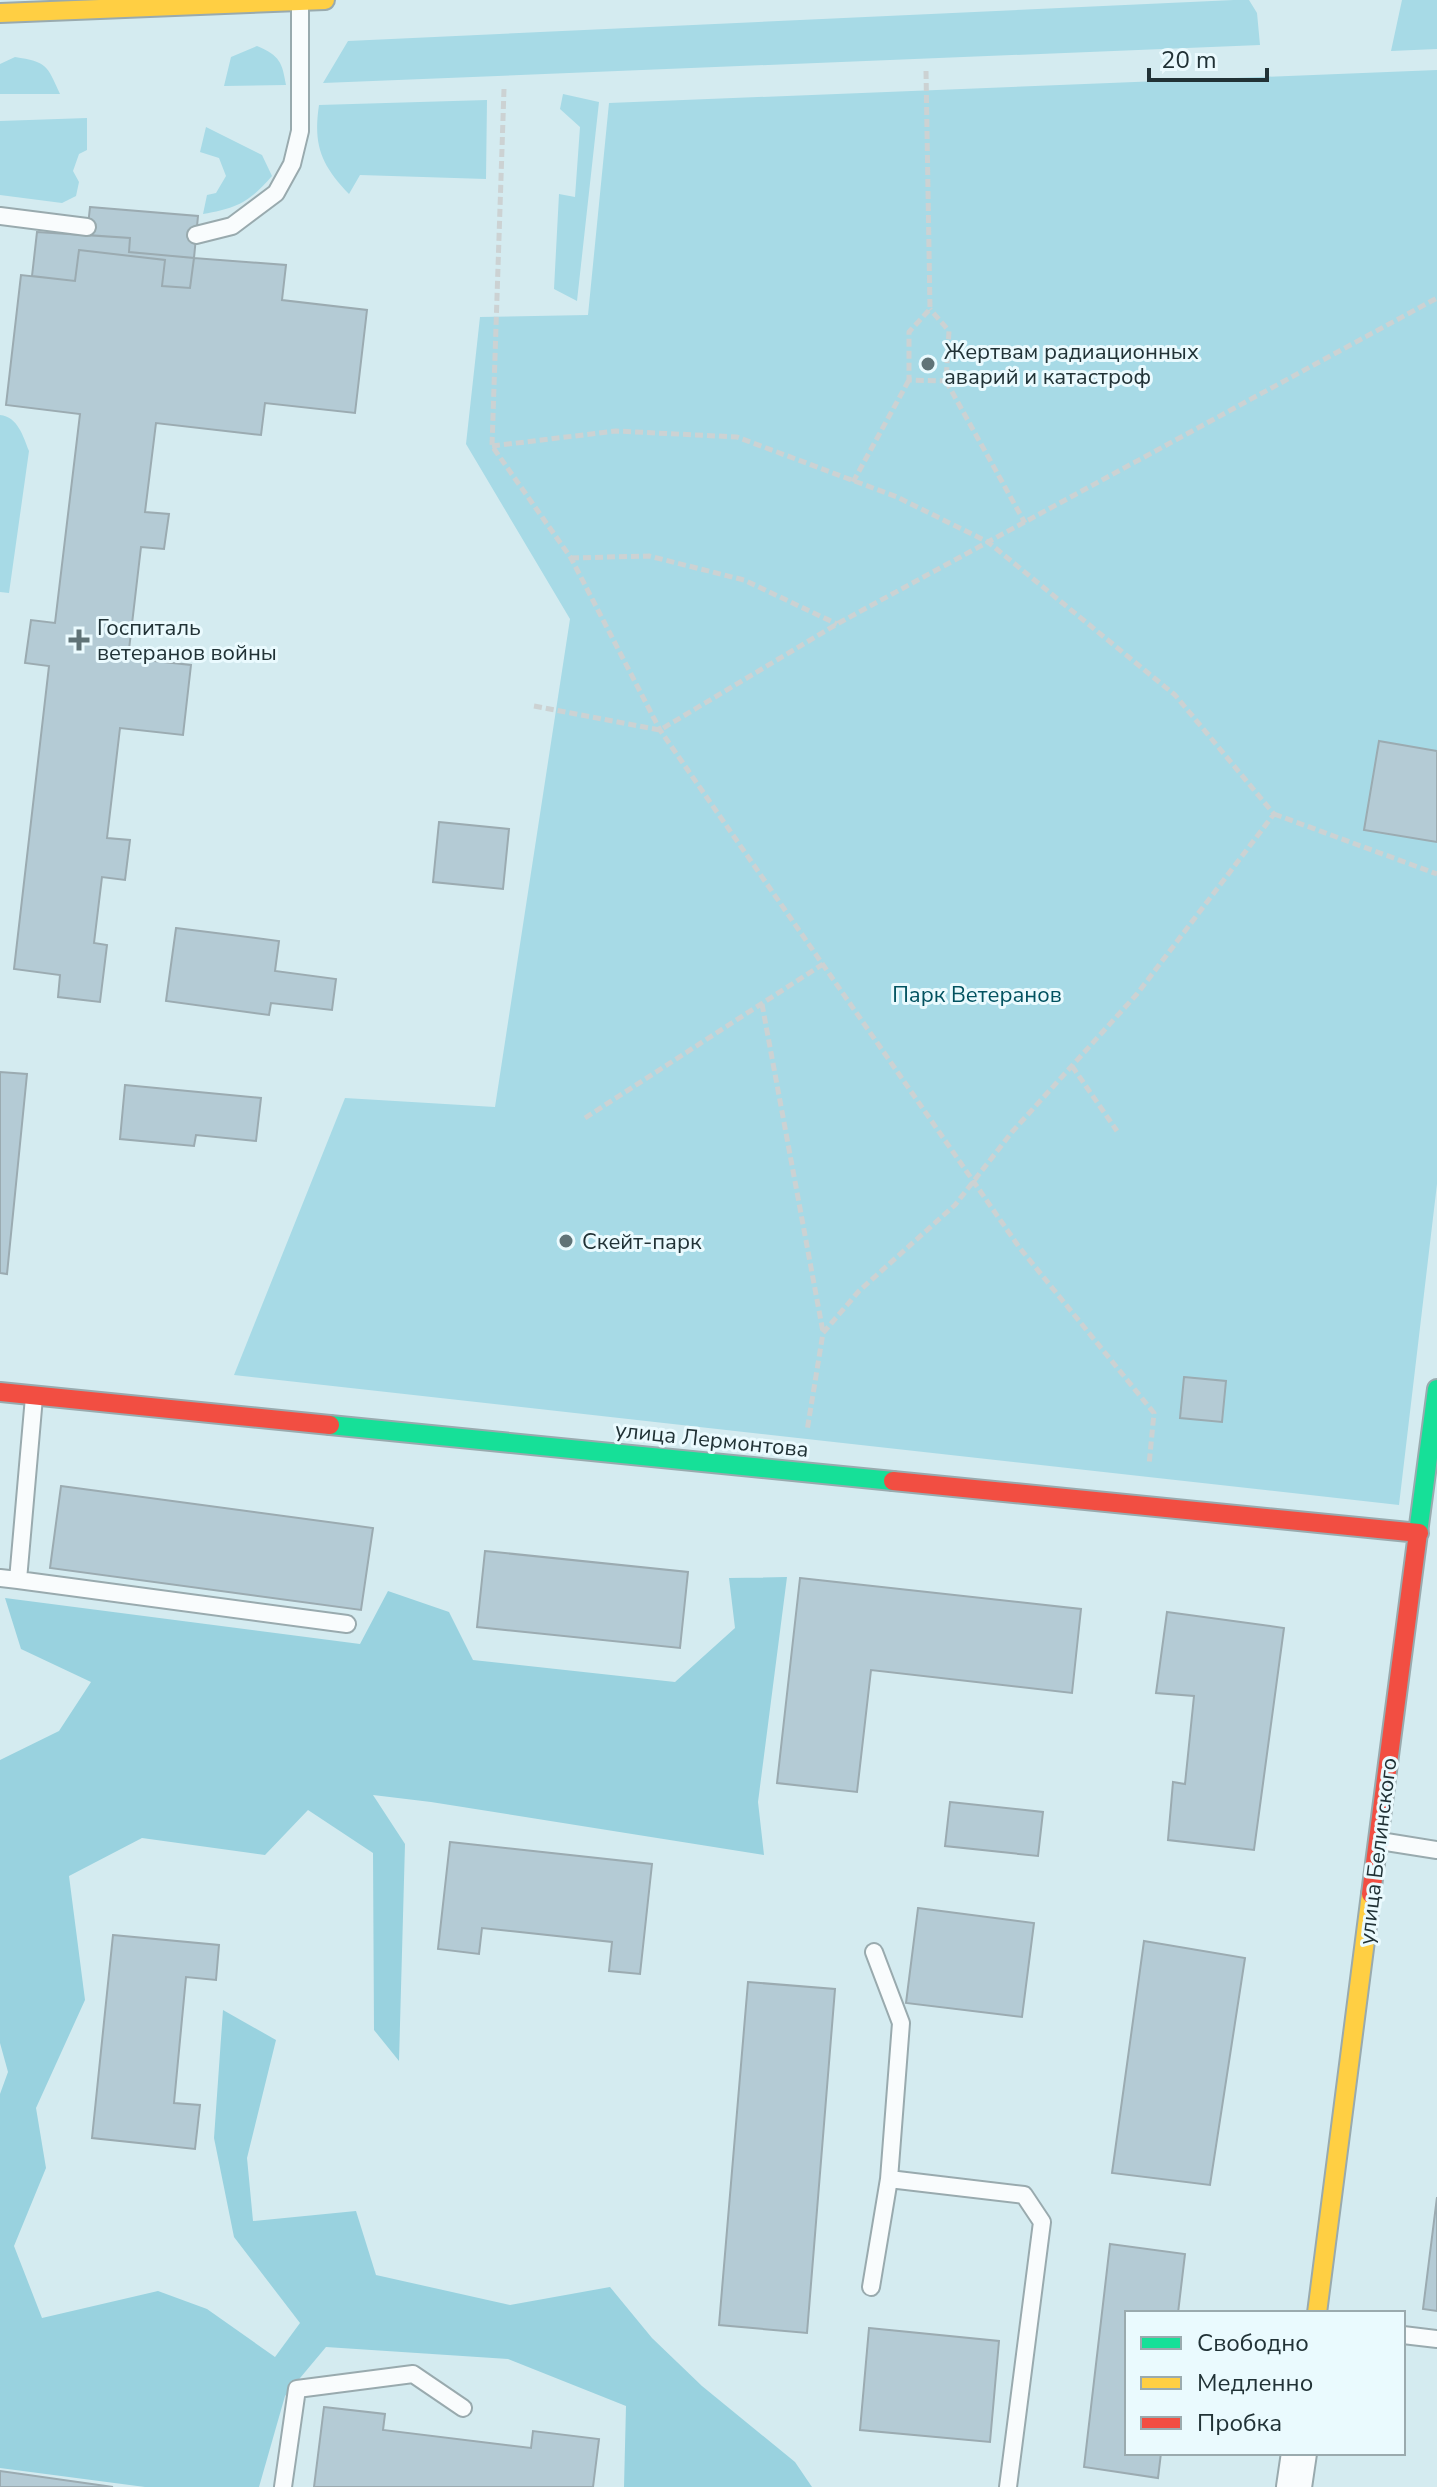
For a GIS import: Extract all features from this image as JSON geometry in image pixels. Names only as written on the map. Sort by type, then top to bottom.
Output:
[{"type":"street","points":[[0,13],[325,0]]},
{"type":"street","name":"улица Белинского","points":[[1317,2311],[1437,1389]]},
{"type":"street","name":"улица Лермонтова","points":[[0,1392],[1419,1533]]},
{"type":"street","points":[[1294,2487],[1299,2455]]},
{"type":"lane","points":[[196,235],[232,226],[276,193],[292,164],[300,131],[300,2]]},
{"type":"lane","points":[[0,216],[87,227]]},
{"type":"lane","points":[[18,1580],[35,1395]]},
{"type":"lane","points":[[0,1578],[347,1624]]},
{"type":"lane","points":[[1378,1841],[1437,1850]]},
{"type":"lane","points":[[871,2287],[889,2179],[901,2023],[874,1952]]},
{"type":"lane","points":[[889,2179],[1024,2195],[1042,2222],[1008,2487]]},
{"type":"lane","points":[[1405,2335],[1437,2339]]},
{"type":"lane","points":[[283,2487],[297,2389],[413,2374],[463,2408]]},
{"type":"path","points":[[926,71],[930,309],[949,331],[946,381],[1025,523]]},
{"type":"path","points":[[504,89],[492,446],[571,558],[660,730],[1019,1247],[1154,1413],[1145,1505]]},
{"type":"path","points":[[534,706],[660,730],[837,624],[1437,298]]},
{"type":"path","points":[[853,482],[909,380],[909,332],[930,309]]},
{"type":"path","points":[[909,380],[946,381]]},
{"type":"path","points":[[492,446],[616,431],[737,437],[897,497],[988,542],[1175,695],[1274,814],[1437,874]]},
{"type":"path","points":[[571,558],[649,556],[744,580],[837,624]]},
{"type":"path","points":[[823,1333],[859,1291],[955,1205],[1012,1132],[1137,994],[1274,814]]},
{"type":"path","points":[[585,1118],[823,964]]},
{"type":"path","points":[[762,1004],[823,1333],[801,1472]]},
{"type":"path","points":[[1072,1066],[1117,1131]]},
{"type":"green space","points":[[1249,0],[1257,13],[1260,45],[323,83],[348,41]]},
{"type":"green space","points":[[1402,0],[1437,0],[1437,49],[1391,51]]},
{"type":"green space","points":[[257,46],[279,61],[286,85],[224,86],[231,57]]},
{"type":"green space","points":[[15,57],[45,66],[60,94],[0,94],[0,64]]},
{"type":"green space","name":"Парк Ветеранов","points":[[1437,70],[1437,1184],[1399,1505],[234,1375],[345,1098],[495,1107],[570,619],[466,444],[480,317],[588,315],[609,103]]},
{"type":"green space","points":[[563,94],[599,102],[577,301],[554,289],[559,194],[575,197],[580,127],[560,109]]},
{"type":"green space","points":[[487,100],[486,179],[360,175],[349,194],[321,154],[317,132],[319,105]]},
{"type":"green space","points":[[87,118],[87,150],[79,154],[73,171],[79,182],[76,196],[62,203],[0,195],[0,121]]},
{"type":"green space","points":[[206,127],[262,155],[272,176],[242,202],[203,214],[207,195],[216,193],[226,176],[219,158],[200,152]]},
{"type":"green space","points":[[0,415],[16,423],[29,451],[9,593],[0,592]]},
{"type":"shaded area","points":[[787,1577],[758,1802],[764,1855],[373,1795],[405,1844],[399,2061],[374,2030],[373,1853],[308,1810],[265,1855],[142,1838],[69,1876],[85,2000],[36,2108],[46,2168],[14,2246],[42,2318],[158,2291],[207,2309],[275,2357],[300,2323],[234,2237],[214,2138],[223,2010],[276,2040],[247,2158],[253,2221],[356,2211],[376,2275],[510,2305],[610,2287],[652,2338],[702,2386],[795,2462],[812,2487],[624,2487],[626,2406],[508,2359],[326,2347],[285,2396],[259,2487],[145,2487],[0,2468],[0,2094],[8,2072],[0,2043],[0,1760],[59,1731],[91,1682],[21,1649],[5,1598],[360,1644],[388,1591],[449,1612],[473,1660],[675,1682],[735,1628],[729,1578]]},
{"type":"building","points":[[90,207],[198,216],[194,258],[129,252],[130,238],[87,235]]},
{"type":"building","points":[[37,232],[130,238],[129,252],[194,258],[190,288],[162,286],[165,260],[79,250],[75,281],[32,276]]},
{"type":"building","name":"Госпиталь ветеранов войны","points":[[79,250],[165,260],[162,286],[190,288],[194,258],[286,265],[282,300],[367,310],[355,413],[265,403],[261,435],[156,423],[145,512],[169,514],[164,549],[141,547],[128,658],[191,665],[183,735],[120,728],[107,838],[130,840],[125,880],[102,877],[94,943],[107,945],[100,1002],[58,997],[60,975],[14,969],[49,666],[25,663],[31,620],[55,623],[80,414],[6,405],[21,275],[75,281]]},
{"type":"building","points":[[1379,741],[1437,751],[1437,842],[1364,830]]},
{"type":"building","points":[[439,822],[509,829],[503,889],[433,882]]},
{"type":"building","points":[[176,928],[279,941],[275,971],[336,979],[332,1010],[271,1003],[269,1015],[166,1001]]},
{"type":"building","points":[[0,1072],[27,1074],[7,1274],[0,1273]]},
{"type":"building","points":[[125,1085],[261,1098],[256,1141],[196,1135],[194,1146],[120,1139]]},
{"type":"building","points":[[1184,1377],[1226,1381],[1222,1422],[1180,1418]]},
{"type":"building","points":[[61,1486],[373,1528],[361,1610],[50,1568]]},
{"type":"building","points":[[485,1551],[688,1572],[680,1648],[477,1627]]},
{"type":"building","points":[[800,1578],[1081,1609],[1072,1693],[871,1670],[857,1792],[777,1783]]},
{"type":"building","points":[[1167,1612],[1284,1628],[1254,1850],[1168,1840],[1173,1782],[1185,1784],[1194,1696],[1156,1693]]},
{"type":"building","points":[[950,1802],[1043,1812],[1038,1856],[945,1846]]},
{"type":"building","points":[[450,1842],[652,1864],[640,1974],[609,1971],[612,1942],[482,1928],[479,1954],[438,1949]]},
{"type":"building","points":[[918,1908],[1034,1923],[1022,2017],[906,2003]]},
{"type":"building","points":[[113,1935],[219,1945],[216,1980],[186,1977],[174,2103],[200,2105],[195,2149],[92,2138]]},
{"type":"building","points":[[1144,1941],[1245,1958],[1210,2185],[1112,2173]]},
{"type":"building","points":[[748,1982],[835,1989],[807,2333],[719,2325]]},
{"type":"building","points":[[1437,2197],[1437,2311],[1423,2309]]},
{"type":"building","points":[[1110,2244],[1185,2254],[1178,2311],[1125,2311],[1125,2455],[1161,2455],[1158,2478],[1084,2467]]},
{"type":"building","points":[[869,2328],[999,2341],[990,2442],[860,2430]]},
{"type":"building","points":[[324,2407],[385,2414],[383,2430],[531,2448],[533,2431],[599,2439],[593,2487],[314,2487]]},
{"type":"building","points":[[0,2471],[113,2487],[0,2487]]},
{"type":"traffic: fast","points":[[1418,1533],[1437,1389]]},
{"type":"traffic: fast","points":[[330,1425],[893,1481]]},
{"type":"traffic: slow","points":[[0,13],[325,0]]},
{"type":"traffic: slow","points":[[1317,2311],[1371,1894]]},
{"type":"traffic: jam","points":[[0,1392],[330,1425]]},
{"type":"traffic: jam","points":[[893,1481],[1419,1533]]},
{"type":"traffic: jam","points":[[1371,1894],[1418,1533]]},
{"type":"place","name":"Жертвам радиационных аварий и катастроф","points":[[928,364]]},
{"type":"place","name":"Госпиталь ветеранов войны","points":[[79,640]]},
{"type":"place","name":"Скейт-парк","points":[[566,1241]]}]
